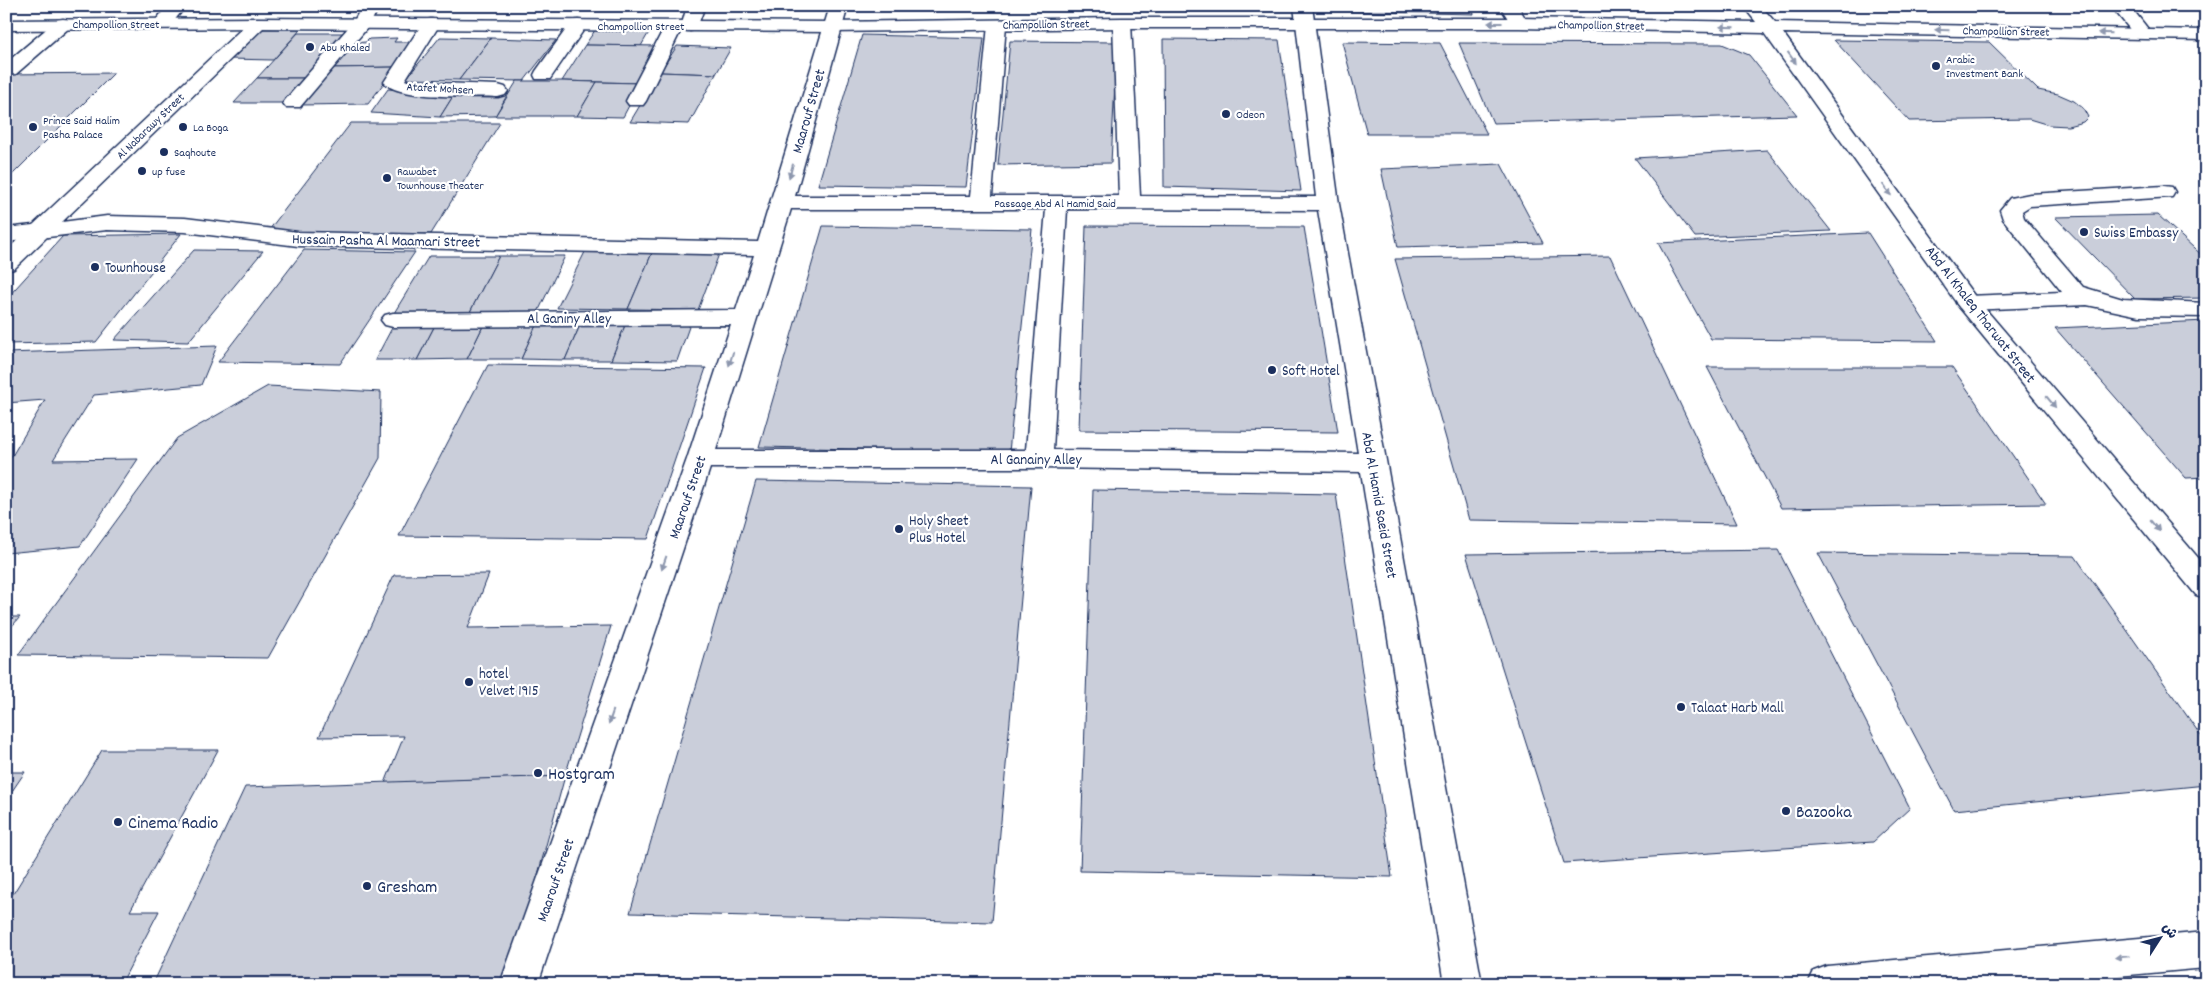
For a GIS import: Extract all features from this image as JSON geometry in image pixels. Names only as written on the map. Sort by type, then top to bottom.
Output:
[{"type":"street","points":[[162,24],[177,6]]},
{"type":"street","points":[[294,104],[362,23],[371,6]]},
{"type":"street","points":[[636,101],[696,6]]},
{"type":"street","points":[[1509,6],[1519,23]]},
{"type":"street","name":"Abd Al Khaleq Tharwat Street","points":[[1752,6],[1770,28],[1968,303],[2206,587]]},
{"type":"street","points":[[2120,6],[2143,34]]},
{"type":"street","name":"Champollion Street","points":[[6,25],[362,23],[682,26],[835,17],[998,25],[1122,23],[1304,15],[1519,23],[2206,35]]},
{"type":"street","name":"Abd Al Hamid Saeid Street","points":[[1304,15],[1328,204],[1463,984]]},
{"type":"street","name":"Maarouf Street","points":[[519,984],[700,458],[782,203],[835,17]]},
{"type":"street","name":"Al Nabarawy Street","points":[[6,264],[258,23]]},
{"type":"street","points":[[1122,23],[1130,202]]},
{"type":"street","points":[[9,70],[64,24]]},
{"type":"street","name":"Atafet Mohsen","points":[[431,24],[394,82],[406,88],[498,91]]},
{"type":"street","points":[[543,75],[578,25]]},
{"type":"street","points":[[981,203],[998,25]]},
{"type":"street","points":[[2164,192],[2030,200],[2018,203],[2011,210],[2014,219],[2075,292],[2125,309],[2206,310]]},
{"type":"street","name":"Passage Abd Al Hamid Said","points":[[782,203],[1130,202],[1328,204]]},
{"type":"street","points":[[1039,459],[1057,203]]},
{"type":"street","name":"Hussain Pasha Al Maamari Street","points":[[6,235],[107,223],[185,226],[298,239],[766,249]]},
{"type":"street","points":[[1968,303],[2088,298]]},
{"type":"street","name":"Al Ganiny Alley","points":[[393,320],[745,317]]},
{"type":"street","name":"Al Ganainy Alley","points":[[700,458],[1039,459],[1372,463]]},
{"type":"street","points":[[1827,984],[2206,950]]},
{"type":"building","points":[[1330,6],[1472,6],[1474,14],[1331,11]]},
{"type":"building","points":[[598,26],[652,27],[641,46],[585,45]]},
{"type":"building","points":[[261,29],[301,29],[273,60],[229,59]]},
{"type":"building","name":"Abu Khaled","points":[[298,33],[346,33],[308,78],[257,78]]},
{"type":"building","points":[[862,35],[984,38],[966,187],[818,185]]},
{"type":"building","points":[[440,37],[491,38],[459,80],[406,79]]},
{"type":"building","points":[[397,38],[394,42],[414,42],[396,67],[331,68],[351,43],[366,42],[369,39]]},
{"type":"building","points":[[491,38],[556,40],[524,81],[459,80]]},
{"type":"building","name":"Odeon","points":[[1163,39],[1279,40],[1301,191],[1164,187]]},
{"type":"building","name":"Arabic Investment Bank","points":[[1834,40],[1989,42],[2038,90],[2058,94],[2074,101],[2083,108],[2088,117],[2083,122],[2068,126],[2049,125],[2029,119],[1909,121]]},
{"type":"building","points":[[1010,41],[1117,42],[1111,163],[998,165]]},
{"type":"building","points":[[1342,42],[1440,43],[1487,134],[1367,134]]},
{"type":"building","points":[[1459,43],[1722,44],[1749,55],[1797,115],[1493,123]]},
{"type":"building","points":[[585,45],[661,46],[641,83],[562,81]]},
{"type":"building","points":[[677,46],[731,48],[716,74],[660,72]]},
{"type":"building","points":[[396,67],[368,104],[301,105],[331,68]]},
{"type":"building","points":[[660,72],[716,74],[689,124],[630,122]]},
{"type":"building","name":"Prince Said Halim Pasha Palace","points":[[114,73],[6,181],[6,74]]},
{"type":"building","points":[[257,78],[308,78],[285,103],[234,103]]},
{"type":"building","points":[[517,81],[597,82],[577,116],[495,116]]},
{"type":"building","points":[[597,82],[641,83],[623,117],[577,116]]},
{"type":"building","points":[[388,89],[455,93],[440,117],[371,113]]},
{"type":"building","points":[[509,92],[495,116],[440,117],[455,93]]},
{"type":"building","name":"Rawabet Townhouse Theater","points":[[351,123],[500,123],[431,234],[266,234]]},
{"type":"building","points":[[1767,150],[1831,231],[1695,237],[1635,158]]},
{"type":"building","points":[[1501,164],[1543,243],[1398,247],[1381,169]]},
{"type":"building","points":[[2158,215],[2206,259],[2206,298],[2135,299],[2055,217]]},
{"type":"building","points":[[823,226],[1032,229],[1009,452],[759,447]]},
{"type":"building","points":[[1086,226],[1304,227],[1338,432],[1079,430]]},
{"type":"building","points":[[1868,233],[1937,341],[1711,339],[1658,243]]},
{"type":"building","name":"Townhouse","points":[[181,234],[96,342],[6,344],[6,299],[63,236]]},
{"type":"building","points":[[194,250],[263,251],[188,342],[114,340]]},
{"type":"building","points":[[304,250],[415,252],[340,364],[218,362]]},
{"type":"building","points":[[585,252],[652,253],[628,309],[557,308]]},
{"type":"building","points":[[652,253],[719,254],[698,310],[628,309]]},
{"type":"building","points":[[429,256],[499,256],[470,312],[394,313]]},
{"type":"building","points":[[499,256],[565,256],[538,312],[470,312]]},
{"type":"building","points":[[1610,256],[1737,524],[1469,520],[1395,259]]},
{"type":"building","points":[[2206,321],[2206,477],[2186,478],[2055,328]]},
{"type":"building","points":[[537,323],[581,323],[565,360],[521,359]]},
{"type":"building","points":[[537,323],[521,359],[467,359],[484,324]]},
{"type":"building","points":[[581,323],[626,323],[611,360],[565,360]]},
{"type":"building","points":[[626,323],[690,324],[677,361],[611,360]]},
{"type":"building","points":[[484,324],[467,359],[417,360],[435,325]]},
{"type":"building","points":[[435,325],[417,360],[375,360],[393,326]]},
{"type":"building","points":[[217,346],[201,385],[94,395],[53,460],[138,459],[80,546],[6,553],[6,456],[12,456],[45,400],[6,403],[6,353]]},
{"type":"building","points":[[488,365],[706,368],[648,539],[399,536]]},
{"type":"building","points":[[1707,367],[1952,367],[2046,504],[1781,508]]},
{"type":"building","points":[[268,386],[381,392],[380,458],[268,658],[18,655],[177,438]]},
{"type":"building","points":[[756,481],[1031,486],[992,922],[630,913]]},
{"type":"building","points":[[1093,490],[1336,494],[1392,877],[1080,871]]},
{"type":"building","points":[[1778,550],[1910,808],[1873,842],[1564,863],[1466,554]]},
{"type":"building","points":[[1818,553],[2075,556],[2206,743],[2206,785],[1954,810]]},
{"type":"building","name":"hotel Velvet 1915","points":[[489,574],[468,628],[611,626],[565,776],[385,783],[404,736],[319,737],[394,575]]},
{"type":"building","points":[[6,617],[20,617],[6,633]]},
{"type":"building","name":"Cinema Radio","points":[[102,750],[218,750],[130,911],[159,911],[121,984],[6,984],[6,894],[13,894]]},
{"type":"building","points":[[6,772],[25,772],[6,800]]},
{"type":"building","name":"Gresham","points":[[565,776],[508,984],[153,984],[245,787]]},
{"type":"place","name":"Abu Khaled","points":[[310,47]]},
{"type":"place","name":"Arabic Investment Bank","points":[[1936,66]]},
{"type":"place","name":"Odeon","points":[[1226,114]]},
{"type":"place","name":"Prince Said Halim Pasha Palace","points":[[33,127]]},
{"type":"place","name":"La Boga","points":[[183,127]]},
{"type":"place","name":"Saqhoute","points":[[164,152]]},
{"type":"place","name":"up fuse","points":[[142,171]]},
{"type":"place","name":"Rawabet Townhouse Theater","points":[[387,178]]},
{"type":"place","name":"Swiss Embassy","points":[[2084,232]]},
{"type":"place","name":"Townhouse","points":[[95,267]]},
{"type":"place","name":"Soft Hotel","points":[[1272,370]]},
{"type":"place","name":"Holy Sheet Plus Hotel","points":[[899,529]]},
{"type":"place","name":"hotel Velvet 1915","points":[[469,682]]},
{"type":"place","name":"Talaat Harb Mall","points":[[1681,707]]},
{"type":"place","name":"Hostgram","points":[[538,773]]},
{"type":"place","name":"Bazooka","points":[[1786,811]]},
{"type":"place","name":"Cinema Radio","points":[[118,822]]},
{"type":"place","name":"Gresham","points":[[367,886]]}]
